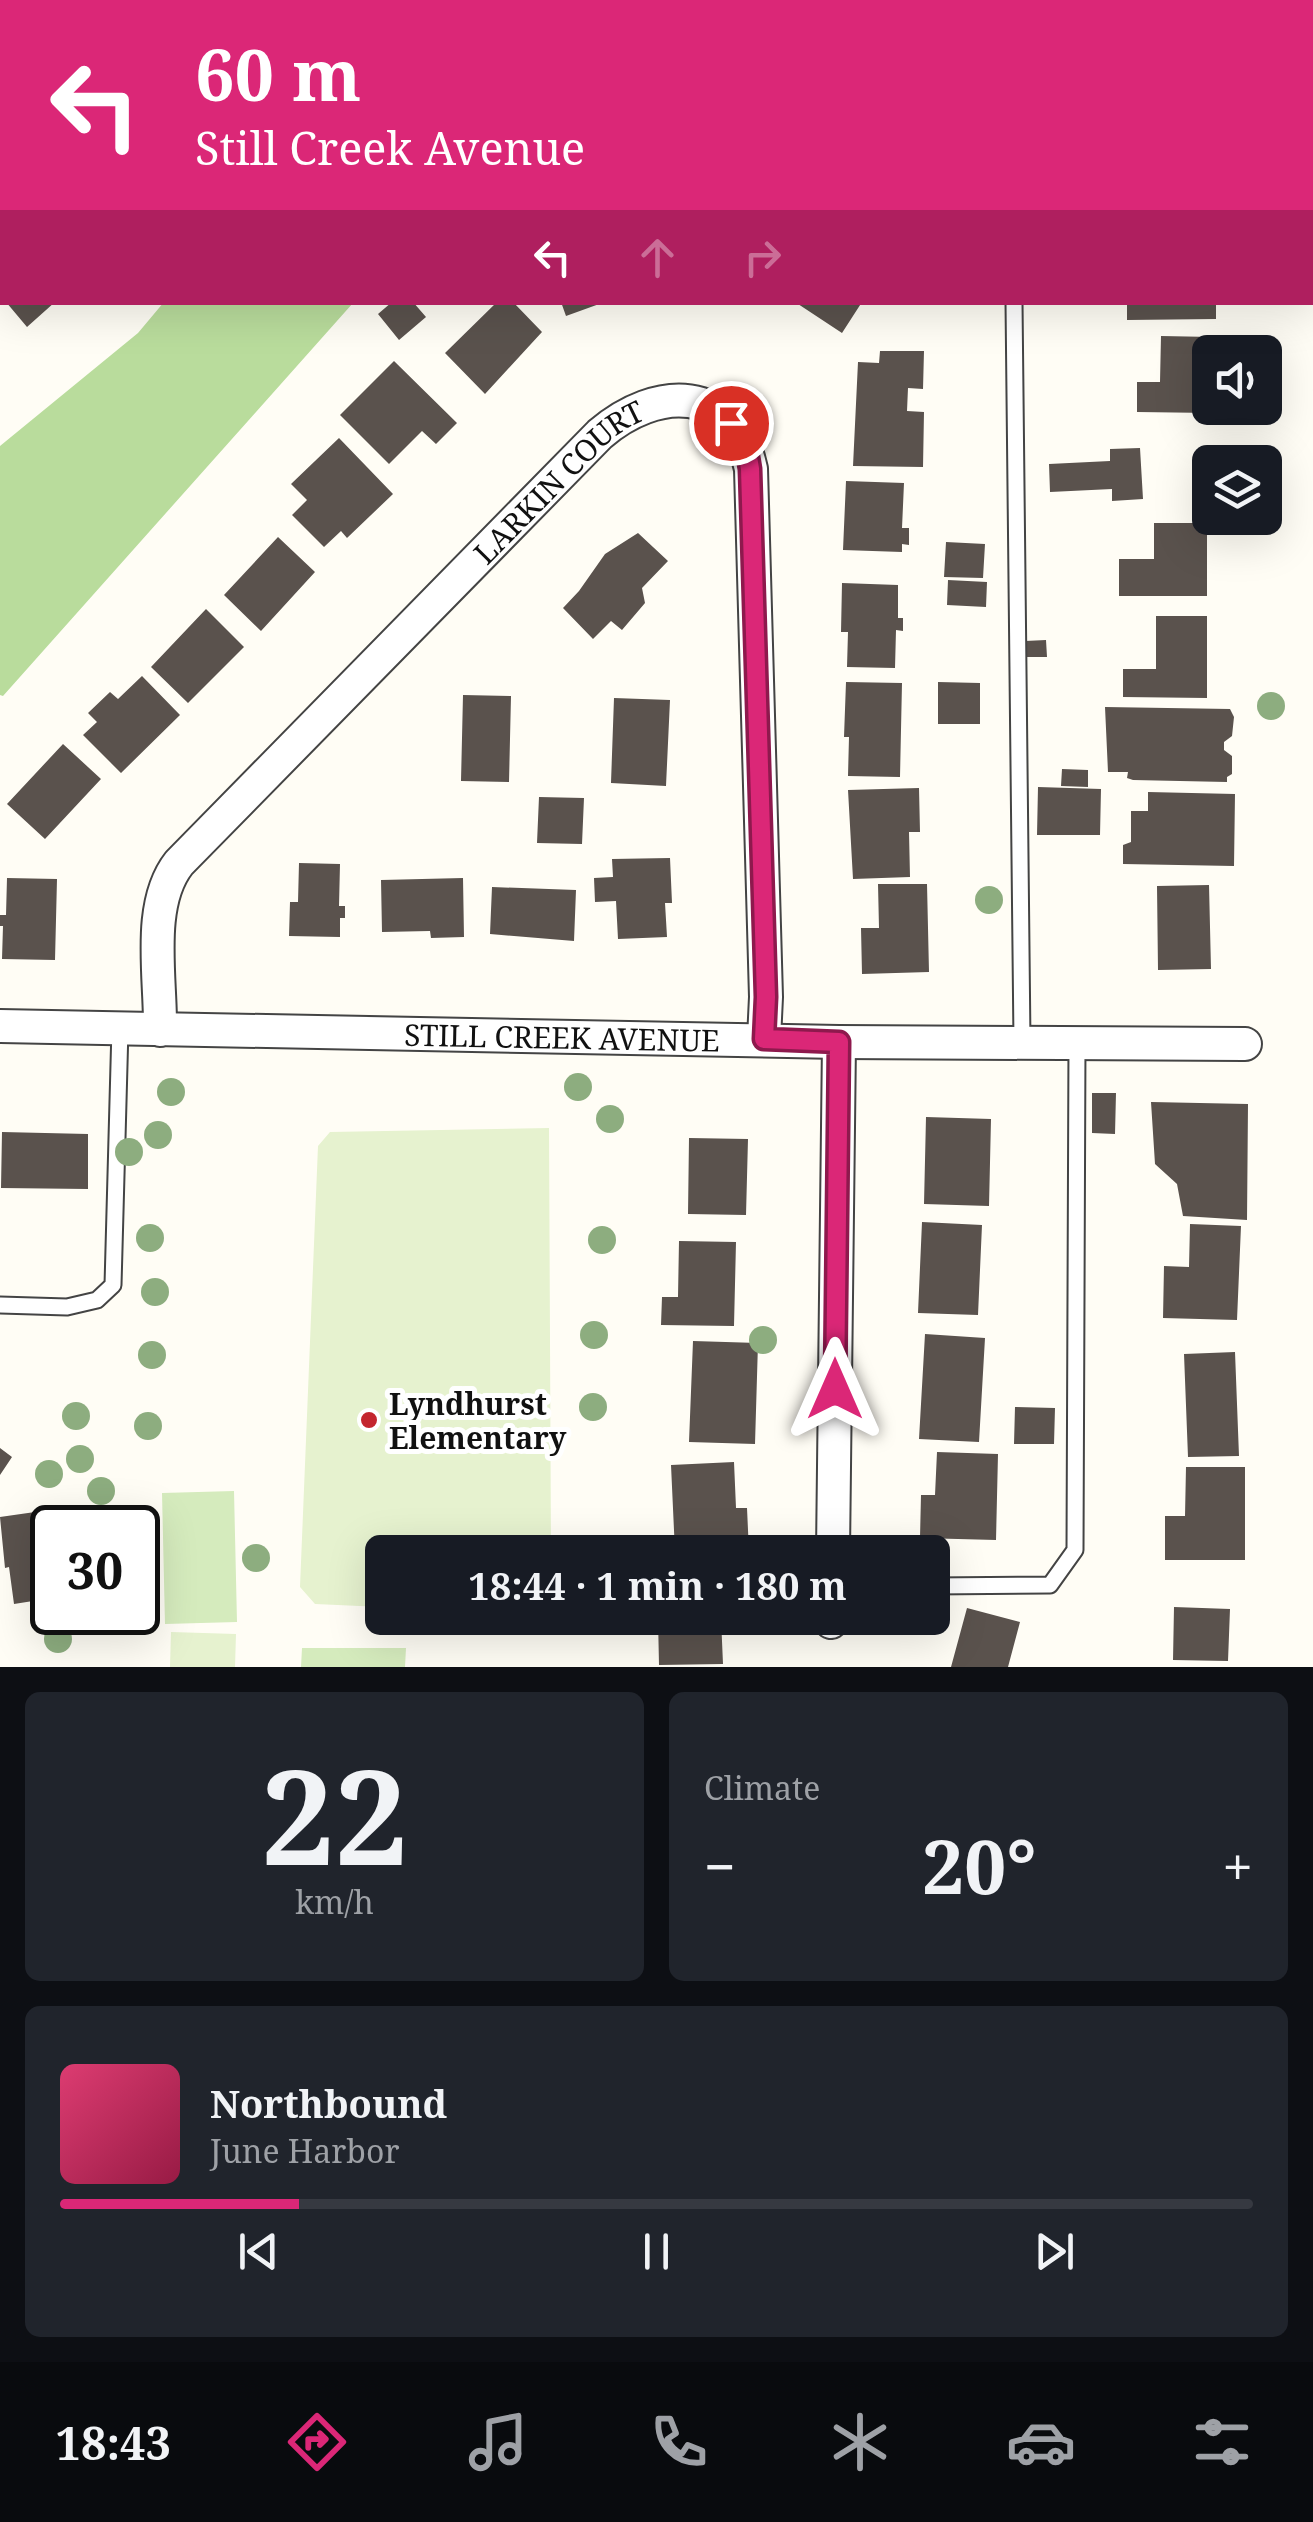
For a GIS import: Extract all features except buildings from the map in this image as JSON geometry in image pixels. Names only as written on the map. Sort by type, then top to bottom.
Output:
[{"type":"street","name":"LARKIN COURT","points":[[160,1030],[160,902],[180,862],[600,434],[634,408],[671,400],[708,407],[731,423],[747,451],[750,469],[766,997],[764,1039]]},
{"type":"street","name":"STILL CREEK AVENUE","points":[[0,1026],[839,1042],[1245,1044]]},
{"type":"street","points":[[833,1535],[839,1042]]},
{"type":"lane","points":[[1014,305],[1022,1042]]},
{"type":"lane","points":[[0,1306],[67,1307],[98,1300],[113,1285],[120,1028]]},
{"type":"lane","points":[[950,1586],[1050,1585],[1075,1550],[1078,1042]]},
{"type":"green space","points":[[161,305],[351,305],[0,695],[0,446],[138,333]]},
{"type":"green space","points":[[549,1128],[551,1535],[365,1535],[365,1606],[315,1604],[300,1587],[318,1146],[330,1132]]},
{"type":"green space","points":[[234,1491],[237,1622],[165,1624],[162,1493]]},
{"type":"green space","points":[[171,1632],[236,1634],[235,1667],[170,1667]]},
{"type":"green space","points":[[302,1648],[406,1648],[405,1667],[301,1667]]},
{"type":"place","name":"Lyndhurst Elementary","points":[[369,1420]]},
{"type":"route","points":[[731,423],[747,451],[750,469],[766,997],[764,1039],[839,1042],[835,1389]]}]
